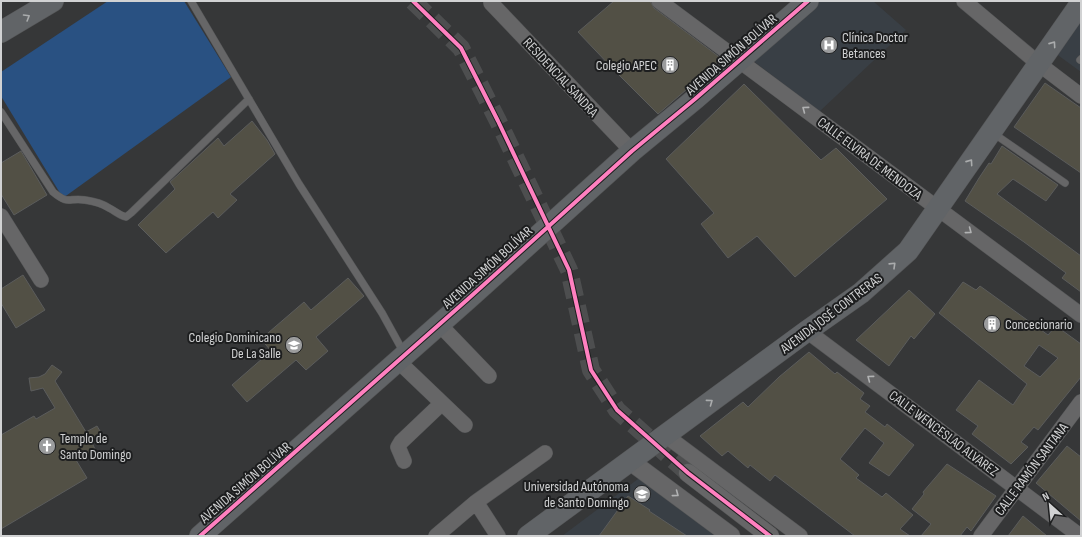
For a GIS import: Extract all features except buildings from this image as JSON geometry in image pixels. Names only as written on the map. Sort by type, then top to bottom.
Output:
[{"type":"main road","points":[[1,32],[54,1]]},
{"type":"main road","name":"AVENIDA SIMÓN BOLÍVAR","points":[[200,536],[402,358],[632,151],[740,61],[808,1]]},
{"type":"main road","name":"AVENIDA JOSÉ CONTRERAS","points":[[528,536],[807,331],[862,293],[908,251],[1081,3]]},
{"type":"street","name":"CALLE ELVIRA DE MENDOZA","points":[[658,1],[1081,315]]},
{"type":"street","points":[[964,1],[1039,64],[1081,96]]},
{"type":"street","name":"RESIDENCIAL SANDRA","points":[[491,3],[632,151]]},
{"type":"street","points":[[1,216],[41,280]]},
{"type":"street","points":[[439,324],[489,376]]},
{"type":"street","name":"CALLE WENCESLAO ALVAREZ","points":[[807,331],[1080,536]]},
{"type":"street","points":[[402,358],[442,403],[465,425]]},
{"type":"street","name":"CALLE RAMÓN SANTANA","points":[[981,536],[1081,402]]},
{"type":"street","points":[[404,461],[398,447],[401,442],[442,403]]},
{"type":"street","points":[[665,435],[800,536]]},
{"type":"street","points":[[436,536],[476,502],[545,453]]},
{"type":"street","points":[[630,461],[732,536]]},
{"type":"street","points":[[688,473],[770,536]]},
{"type":"street","points":[[476,502],[498,536]]},
{"type":"lane","points":[[191,1],[299,184],[382,313],[402,358]]},
{"type":"lane","points":[[1,112],[53,192],[62,200],[85,200],[108,207],[119,215],[126,217],[249,99]]},
{"type":"lane","points":[[992,131],[1065,183]]},
{"type":"shaded area","points":[[108,1],[184,1],[231,77],[63,198],[1,96],[1,72]]},
{"type":"shaded area","name":"Clínica Doctor Betances","points":[[816,1],[873,1],[906,30],[819,112],[751,59]]},
{"type":"shaded area","points":[[1081,17],[1081,72],[1055,53]]},
{"type":"shaded area","name":"Universidad Autónoma de Santo Domingo","points":[[642,476],[718,536],[562,536]]},
{"type":"tunnel","points":[[413,1],[461,48],[498,121],[569,270],[591,370],[617,410],[688,473]]},
{"type":"cycle path","points":[[413,1],[461,48],[498,121],[569,270],[591,370],[617,410],[688,473],[770,536]]},
{"type":"cycle path","points":[[200,536],[468,299],[632,151],[695,99],[808,1]]},
{"type":"place","name":"Clínica Doctor Betances","points":[[829,45]]},
{"type":"place","name":"Colegio APEC","points":[[670,65]]},
{"type":"place","name":"Concecionario","points":[[992,324]]},
{"type":"place","name":"Colegio Dominicano De La Salle","points":[[294,345]]},
{"type":"place","name":"Templo de Santo Domingo","points":[[47,446]]},
{"type":"place","name":"Universidad Autónoma de Santo Domingo","points":[[642,494]]}]
